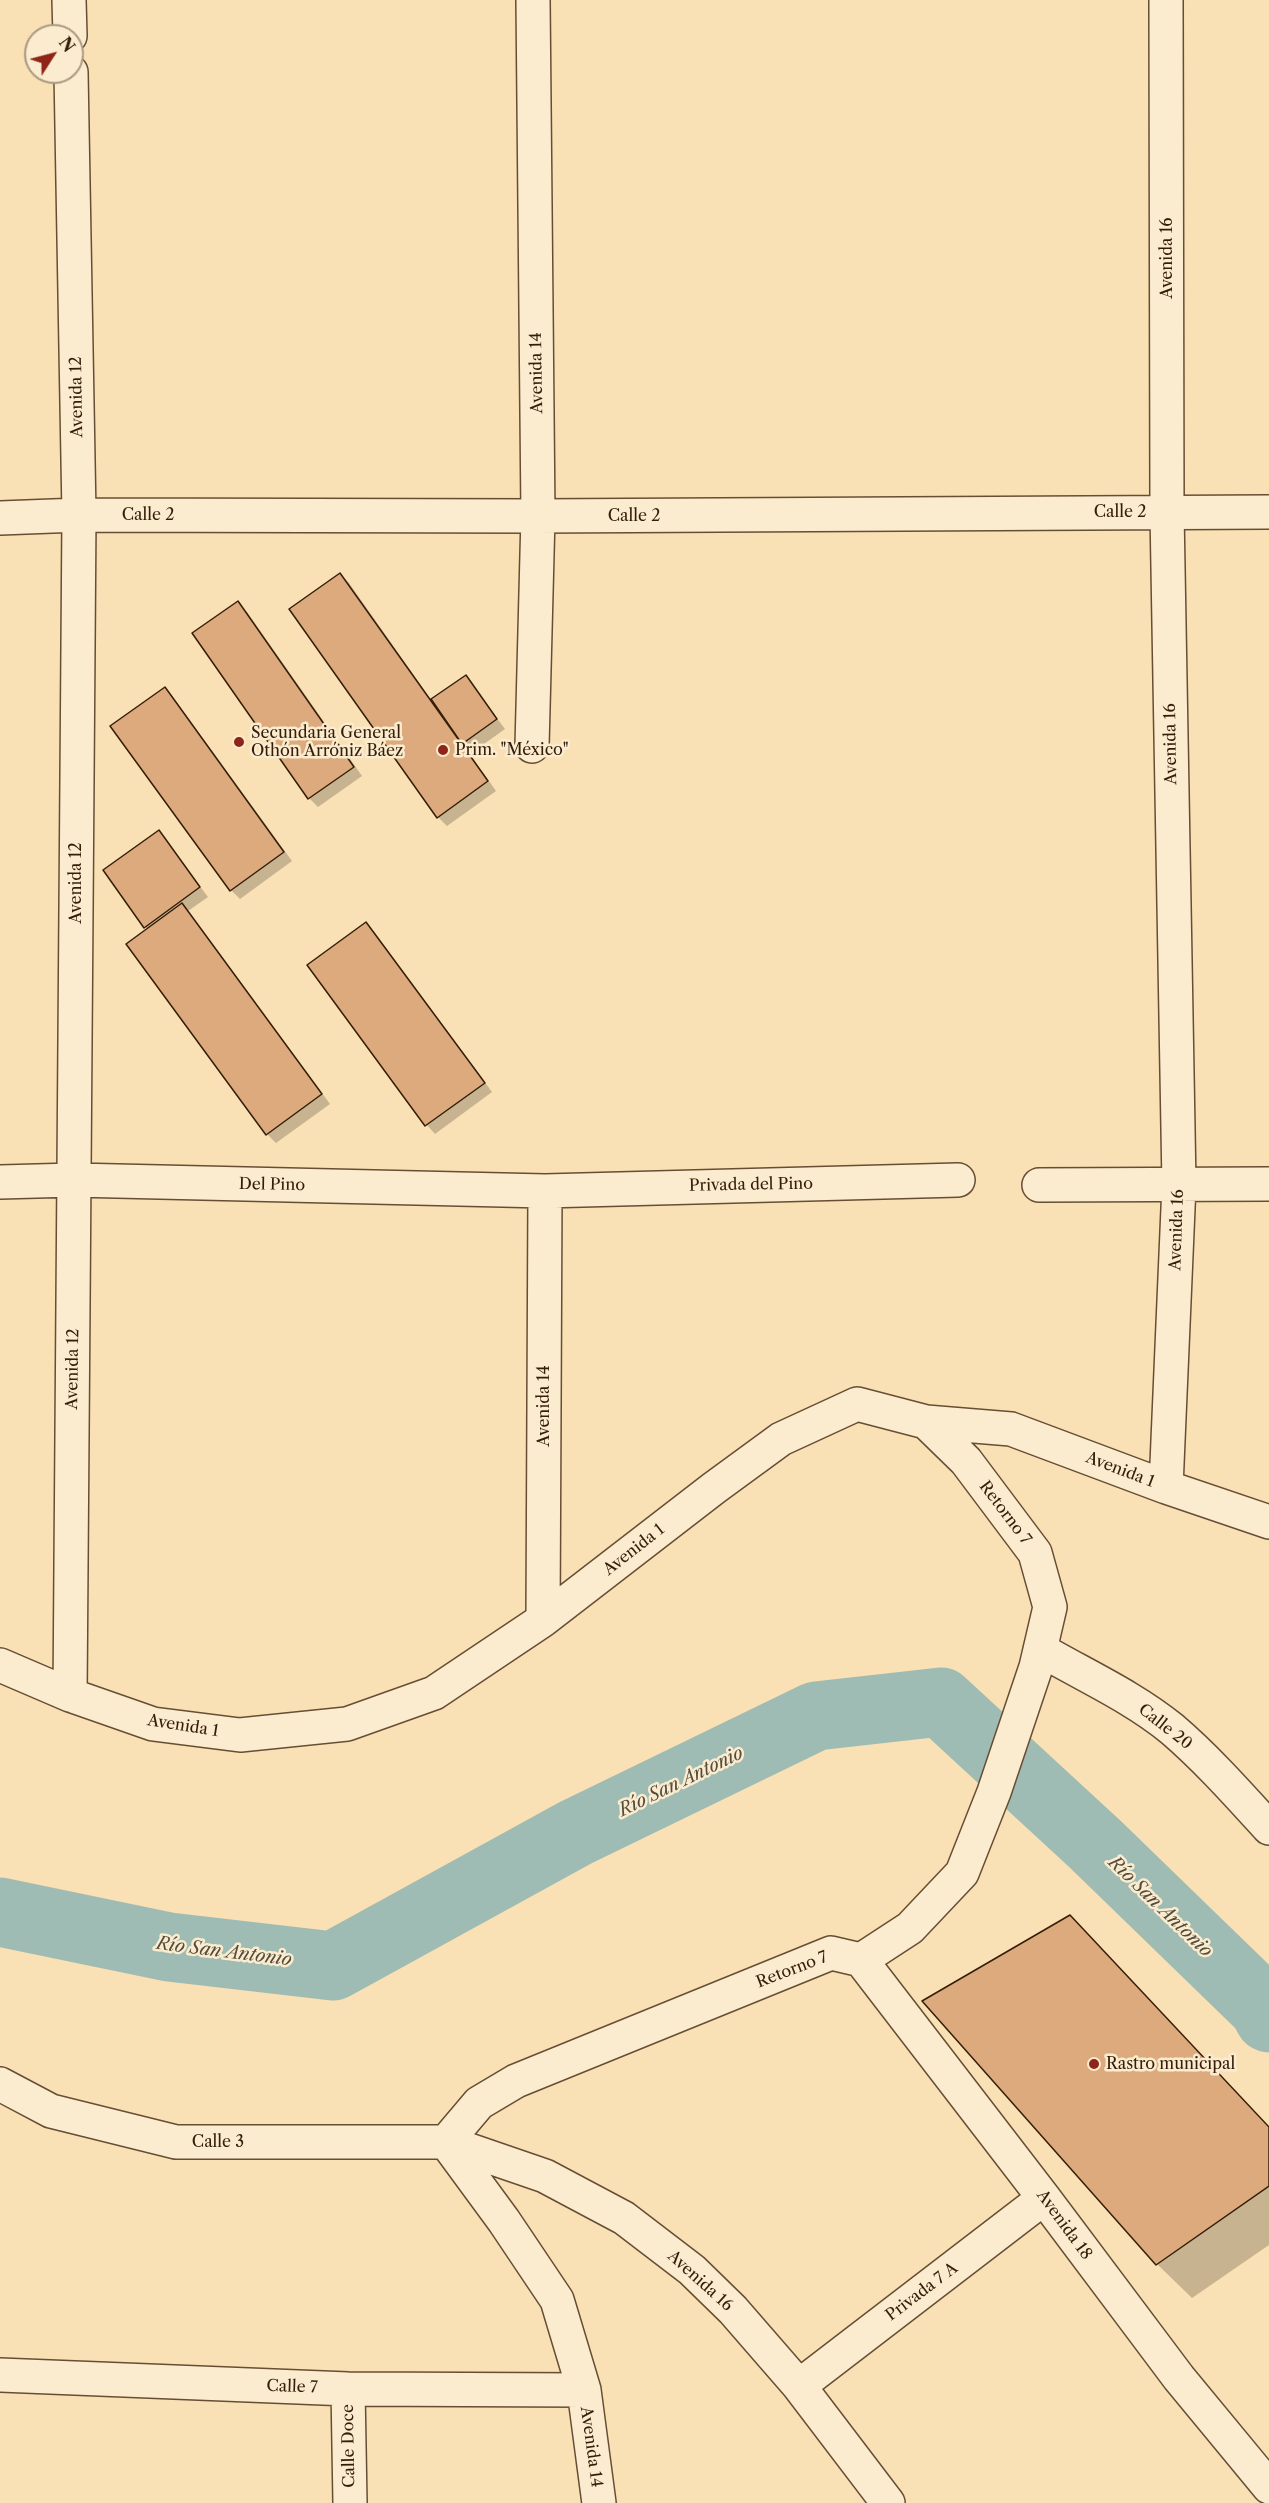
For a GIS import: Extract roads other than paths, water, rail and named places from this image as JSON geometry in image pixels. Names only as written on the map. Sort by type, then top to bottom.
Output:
[{"type":"street","points":[[69,0],[70,24]]},
{"type":"street","name":"Avenida 14","points":[[532,746],[538,516],[533,0]]},
{"type":"street","name":"Avenida 16","points":[[1166,0],[1167,512],[1179,1185],[1166,1487]]},
{"type":"street","name":"Avenida 12","points":[[70,1695],[79,515],[71,84]]},
{"type":"street","name":"Calle 2","points":[[0,518],[79,515],[538,516],[1269,512]]},
{"type":"street","name":"Del Pino","points":[[0,1182],[74,1180],[544,1191]]},
{"type":"street","name":"Privada del Pino","points":[[544,1191],[958,1180]]},
{"type":"street","points":[[1039,1185],[1269,1184]]},
{"type":"street","name":"Avenida 14","points":[[543,1620],[544,1191]]},
{"type":"street","name":"Avenida 1","points":[[0,1665],[70,1695],[153,1724],[240,1735],[347,1724],[434,1693],[543,1620],[781,1439],[857,1404],[927,1422],[1011,1429],[1166,1487],[1269,1522]]},
{"type":"street","name":"Retorno 7","points":[[446,2142],[479,2103],[516,2081],[831,1953],[861,1960],[910,1928],[962,1873],[994,1792],[1039,1658],[1050,1607],[1035,1553],[966,1461],[927,1422]]},
{"type":"street","name":"Calle 20","points":[[1039,1658],[1135,1704],[1170,1728],[1212,1766],[1269,1828]]},
{"type":"street","name":"Avenida 18","points":[[861,1960],[1179,2378],[1269,2487]]},
{"type":"street","name":"Calle 3","points":[[0,2084],[51,2111],[176,2142],[446,2142]]},
{"type":"street","points":[[446,2142],[504,2221],[557,2300],[584,2390]]},
{"type":"street","name":"Avenida 16","points":[[446,2142],[545,2176],[624,2218],[692,2270],[733,2310],[799,2386],[888,2503]]},
{"type":"street","name":"Privada 7 A","points":[[799,2386],[1044,2198]]},
{"type":"street","name":"Calle 7","points":[[0,2375],[348,2389],[584,2390]]},
{"type":"street","name":"Calle Doce","points":[[348,2389],[350,2503]]},
{"type":"street","name":"Avenida 14","points":[[584,2390],[599,2503]]},
{"type":"waterway","name":"Río San Antonio","points":[[0,1912],[169,1947],[333,1966],[575,1833],[816,1716],[941,1702],[1095,1844],[1263,2007],[1269,2018]]},
{"type":"place","name":"Secundaria General Othón Arróniz Báez","points":[[239,742]]},
{"type":"place","name":"Prim. \"México\"","points":[[443,750]]},
{"type":"place","name":"Rastro municipal","points":[[1094,2064]]}]
